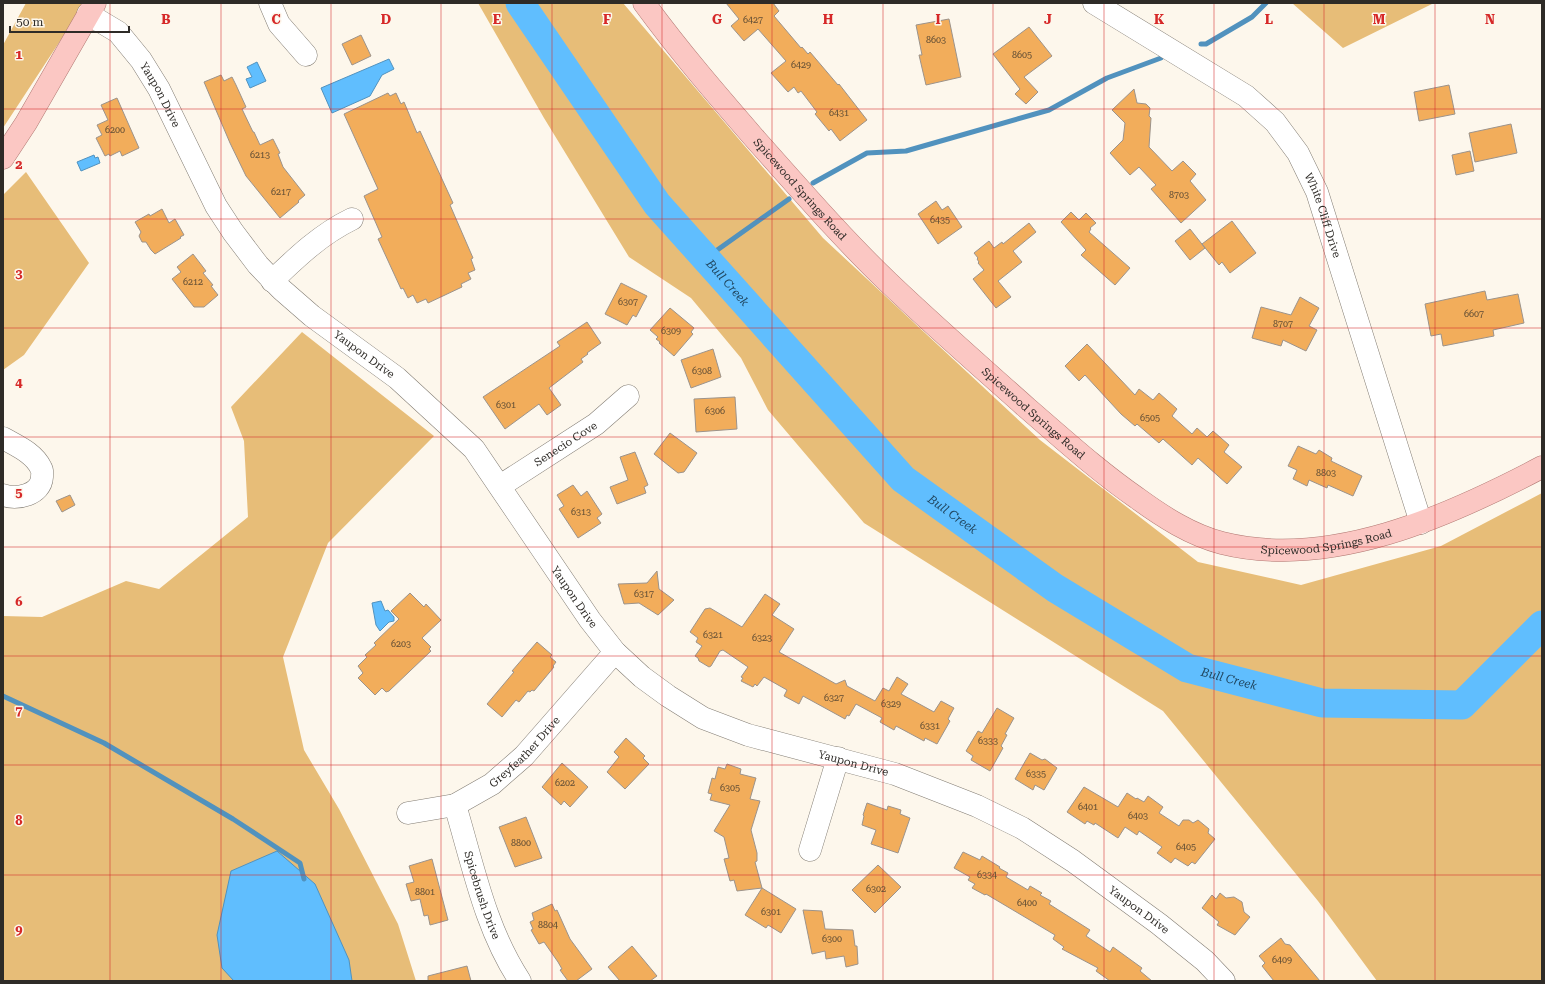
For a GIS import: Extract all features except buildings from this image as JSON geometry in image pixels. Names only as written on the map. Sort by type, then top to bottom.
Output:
[{"type":"main road","name":"Spicewood Springs Road","points":[[644,3],[692,67],[799,189],[867,261],[928,320],[1054,432],[1113,481],[1158,514],[1199,535],[1222,543],[1272,550],[1333,546],[1374,537],[1421,523],[1475,500],[1542,467]]},
{"type":"main road","points":[[3,158],[26,123],[92,9]]},
{"type":"street","points":[[270,3],[279,24],[306,55]]},
{"type":"street","name":"White Cliff Drive","points":[[1094,3],[1246,96],[1274,122],[1298,153],[1317,192],[1421,523]]},
{"type":"street","name":"Yaupon Drive","points":[[92,9],[118,32],[141,60],[159,89],[216,206],[233,232],[258,265],[272,281],[312,316],[397,378],[436,412],[474,449],[590,620],[615,652],[642,677],[668,696],[703,718],[748,735],[895,774],[977,806],[1022,828],[1073,861],[1159,924],[1204,961],[1224,981]]},
{"type":"street","points":[[272,281],[311,246],[334,228],[352,219]]},
{"type":"street","name":"Senecio Cove","points":[[500,486],[596,424],[628,396]]},
{"type":"street","points":[[3,438],[21,448],[35,459],[42,469],[42,480],[38,488],[32,493],[10,497],[3,495]]},
{"type":"street","name":"Greyfeather Drive","points":[[408,813],[455,805],[492,784],[524,756],[615,652]]},
{"type":"street","points":[[810,850],[838,758]]},
{"type":"street","name":"Spicebrush Drive","points":[[455,805],[484,906],[500,947],[520,981]]},
{"type":"shaded area","points":[[26,3],[85,3],[3,128],[3,45]]},
{"type":"shaded area","points":[[478,3],[623,3],[823,238],[1040,440],[1198,562],[1301,585],[1441,546],[1542,493],[1542,981],[1377,981],[1318,901],[1163,711],[864,523],[768,410],[741,358],[691,298],[629,257],[544,118]]},
{"type":"shaded area","points":[[1292,3],[1434,3],[1343,48]]},
{"type":"shaded area","points":[[26,172],[89,263],[24,355],[3,370],[3,195]]},
{"type":"shaded area","points":[[302,332],[434,436],[328,543],[283,657],[304,750],[339,809],[398,924],[416,981],[3,981],[3,616],[42,617],[126,581],[159,589],[248,517],[244,441],[231,407]]},
{"type":"water","points":[[389,59],[394,69],[382,75],[370,96],[332,113],[321,88]]},
{"type":"water","points":[[257,62],[266,81],[250,88],[246,79],[252,77],[247,67]]},
{"type":"water","points":[[94,155],[95,158],[98,157],[100,163],[81,171],[77,162]]},
{"type":"water","points":[[381,601],[385,611],[388,610],[394,617],[394,621],[389,622],[380,631],[376,625],[372,603]]},
{"type":"water","points":[[277,851],[315,884],[349,960],[352,981],[234,981],[222,968],[217,935],[231,871]]},
{"type":"waterway","name":"Bull Creek","points":[[520,3],[657,204],[903,479],[1055,588],[1187,668],[1322,703],[1462,705],[1542,625]]},
{"type":"waterway","points":[[1201,44],[1206,44],[1252,17],[1266,3]]},
{"type":"waterway","points":[[813,183],[867,153],[906,151],[1049,110],[1107,78],[1161,58]]},
{"type":"waterway","points":[[706,258],[789,199]]},
{"type":"waterway","points":[[3,696],[104,743],[233,819],[300,863],[304,879]]}]
